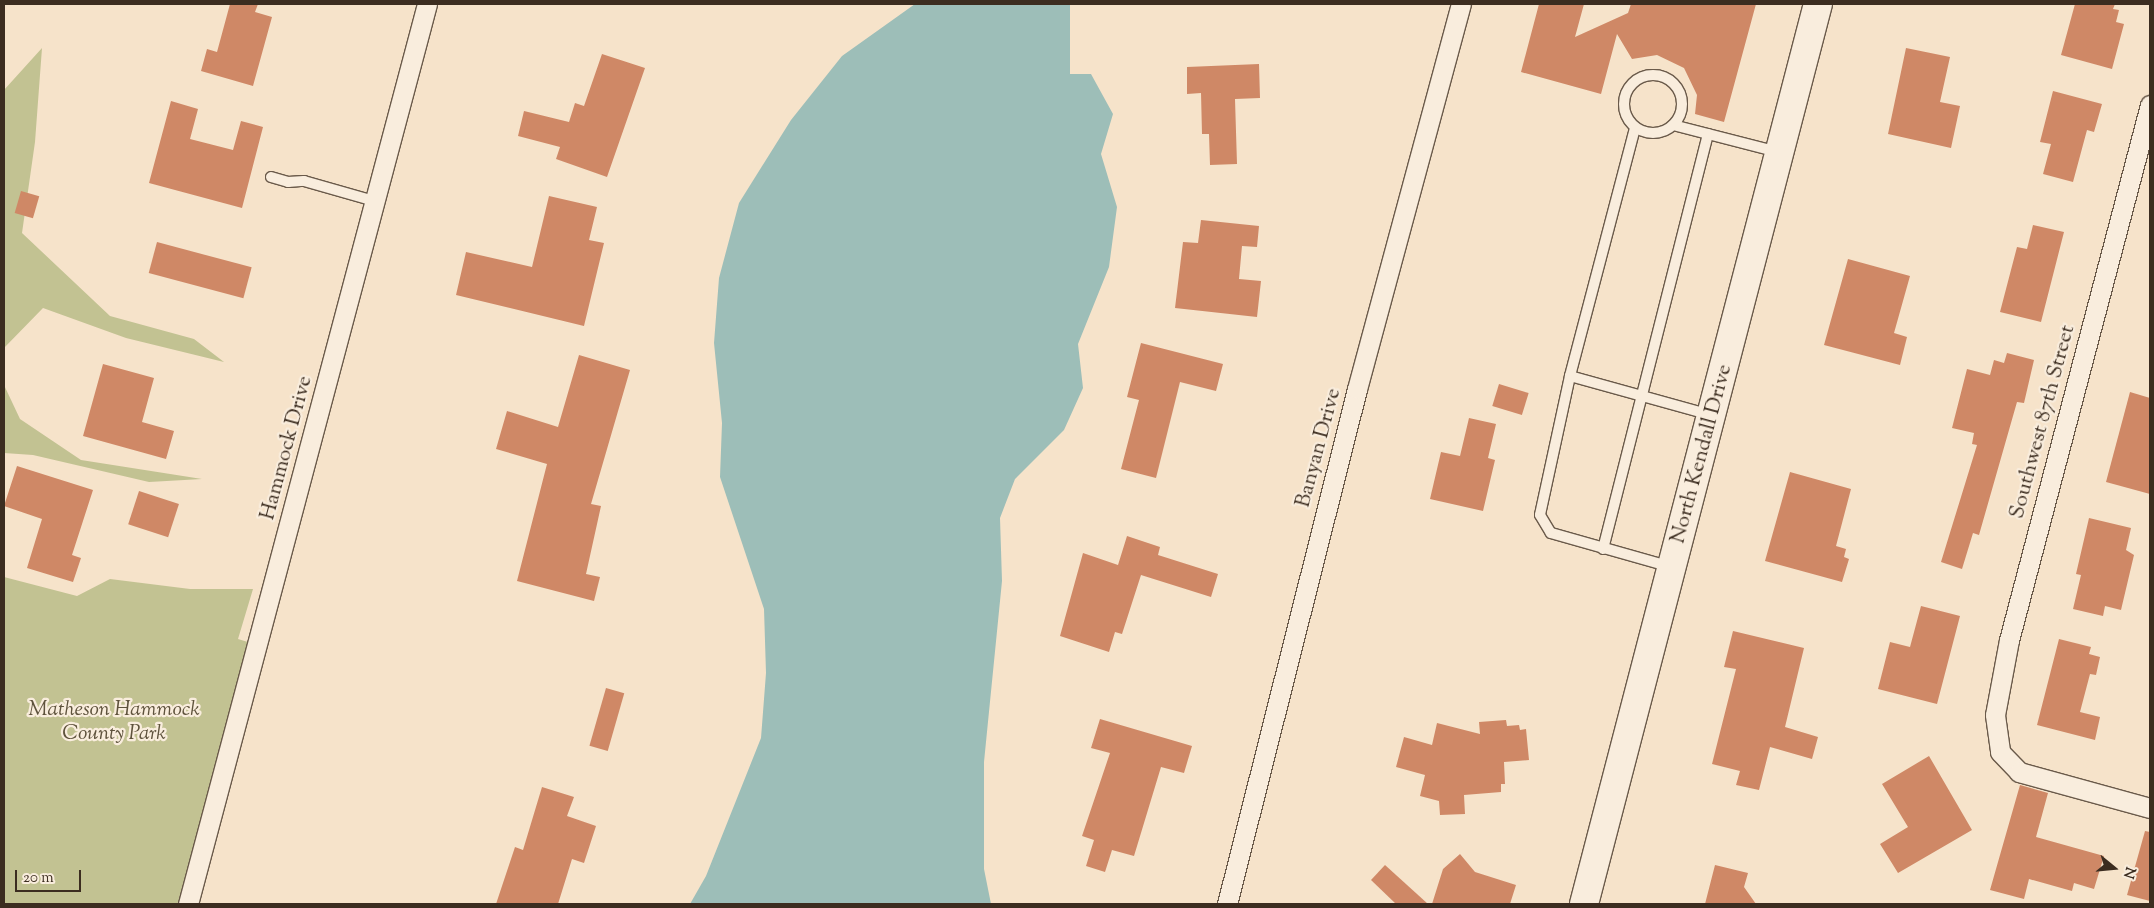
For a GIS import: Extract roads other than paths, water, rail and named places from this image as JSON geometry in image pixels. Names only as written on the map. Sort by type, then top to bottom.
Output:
[{"type":"street","name":"Hammock Drive","points":[[188,904],[427,4]]},
{"type":"street","name":"Banyan Drive","points":[[1227,904],[1352,408],[1461,4]]},
{"type":"street","name":"North Kendall Drive","points":[[1584,904],[1818,4]]},
{"type":"street","name":"Southwest 87th Street","points":[[2150,105],[2002,668],[1995,715],[2000,752],[2014,768],[2029,776],[2150,808]]},
{"type":"lane","points":[[1650,75],[1670,80],[1681,97],[1679,117],[1673,125],[1659,133],[1636,128],[1624,112],[1623,101],[1632,83],[1650,75]]},
{"type":"lane","points":[[1673,125],[1779,152]]},
{"type":"lane","points":[[1636,128],[1570,376],[1540,514],[1552,533],[1672,568]]},
{"type":"lane","points":[[1603,549],[1640,396],[1708,134]]},
{"type":"lane","points":[[271,177],[288,182],[304,181],[374,201]]},
{"type":"lane","points":[[1570,376],[1712,415]]},
{"type":"water","points":[[915,4],[1070,4],[1070,74],[1091,74],[1113,114],[1101,154],[1117,207],[1109,267],[1078,344],[1083,388],[1064,430],[1015,479],[1000,518],[1002,581],[984,762],[984,869],[991,904],[690,904],[706,876],[761,738],[766,673],[764,609],[720,477],[722,423],[714,343],[719,278],[739,203],[791,120],[842,56]]},
{"type":"park label","name":"Matheson Hammock County Park","points":[[114,722]]}]
